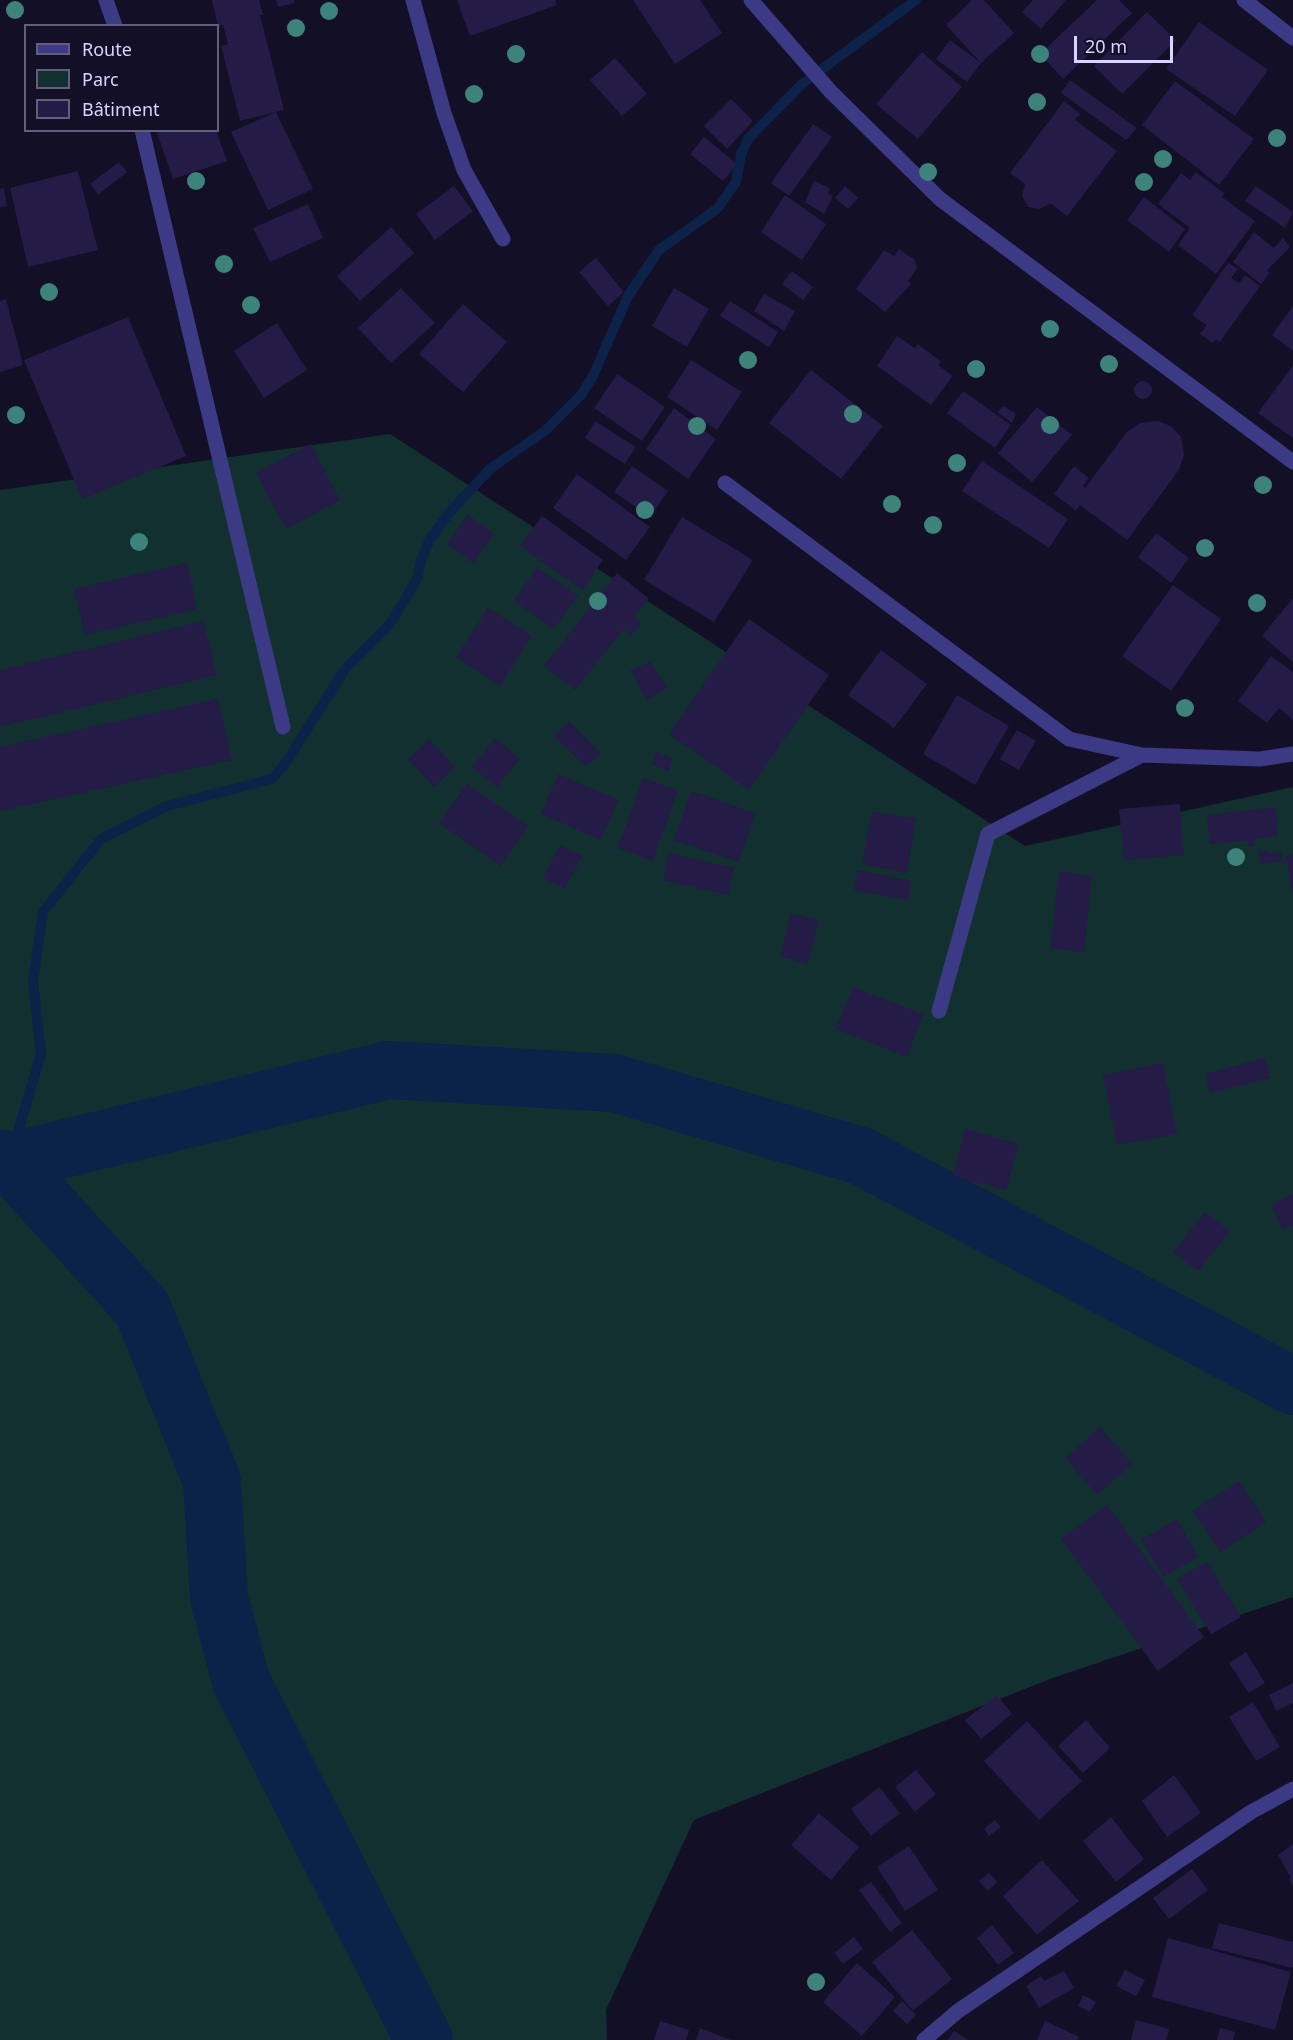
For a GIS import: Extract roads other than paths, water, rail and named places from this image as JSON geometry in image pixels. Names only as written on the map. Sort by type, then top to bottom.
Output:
[{"type":"street","points":[[106,0],[113,24]]},
{"type":"street","points":[[413,0],[444,113],[464,170],[503,239]]},
{"type":"street","points":[[751,0],[831,92],[940,199],[1293,462]]},
{"type":"street","points":[[1244,0],[1293,38]]},
{"type":"street","points":[[142,132],[283,727]]},
{"type":"street","points":[[725,483],[1069,739],[1142,755],[1260,759],[1293,754]]},
{"type":"street","points":[[939,1011],[988,834],[1142,755]]},
{"type":"street","points":[[924,2040],[958,2011],[1251,1812],[1293,1790]]},
{"type":"waterway","points":[[9,1162],[41,1054],[33,981],[43,912],[101,839],[167,806],[272,779],[285,764],[345,669],[390,624],[417,579],[430,539],[449,513],[490,469],[545,431],[581,395],[593,376],[628,296],[659,250],[718,208],[736,182],[741,154],[748,139],[802,84],[916,0]]},
{"type":"waterway","points":[[9,1162],[389,1070],[614,1083],[861,1156],[1293,1386]]},
{"type":"waterway","points":[[0,1158],[9,1162],[142,1308],[212,1481],[219,1598],[241,1681],[424,2040]]}]
